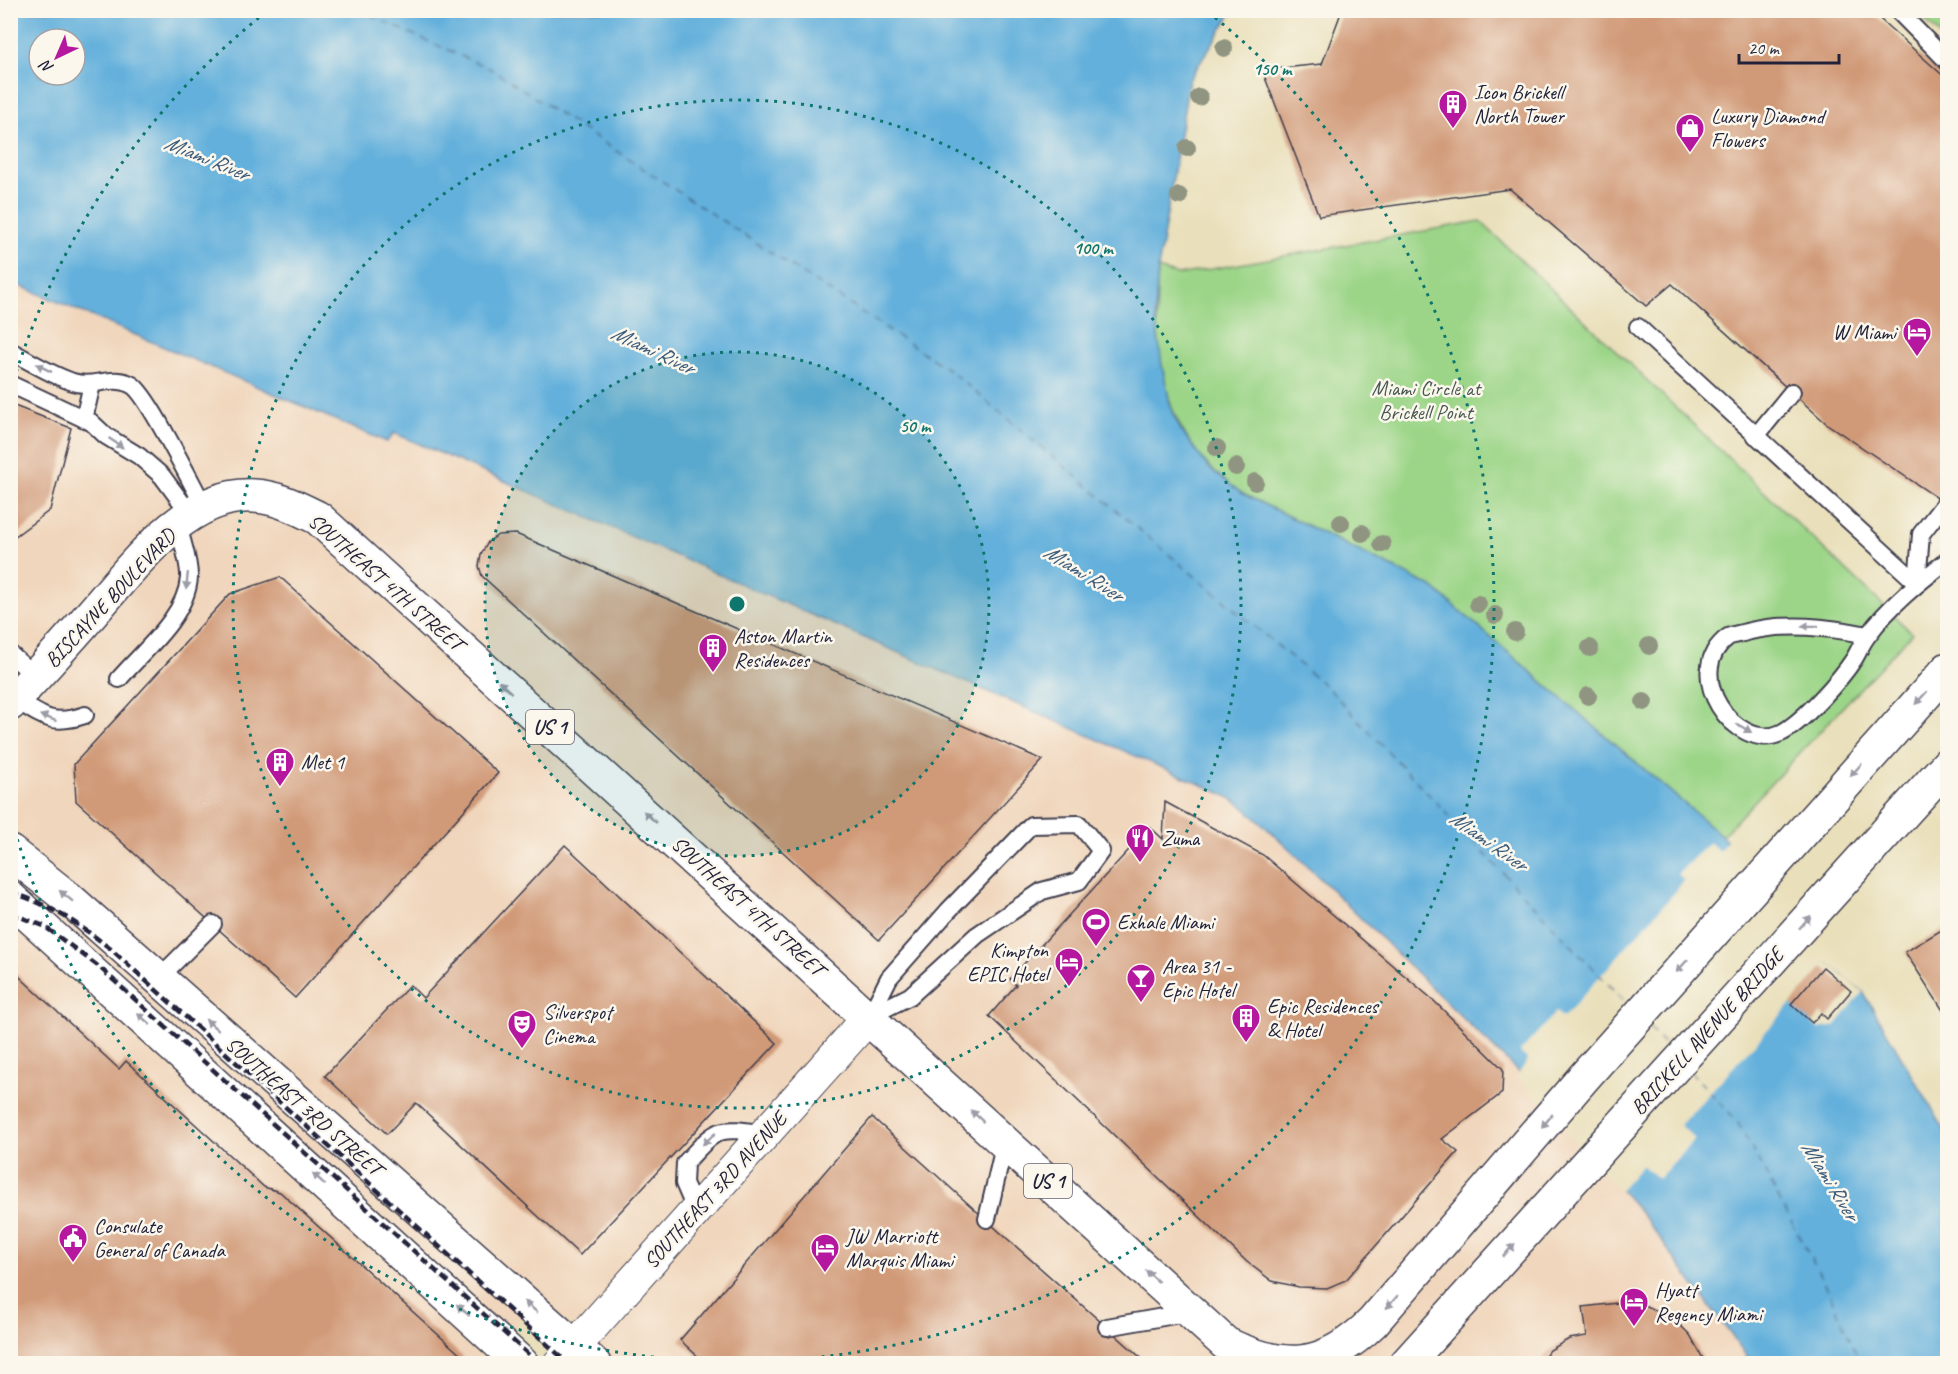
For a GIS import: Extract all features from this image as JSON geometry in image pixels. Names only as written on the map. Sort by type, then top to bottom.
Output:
[{"type":"main road","name":"BISCAYNE BOULEVARD","points":[[21,693],[150,548],[191,516],[223,500],[252,495]]},
{"type":"main road","name":"SOUTHEAST 4TH STREET","points":[[252,495],[272,498],[318,519],[870,1016],[1191,1312],[1230,1354],[1288,1363],[1335,1354],[1373,1322],[1431,1258],[1585,1076],[1947,669]]},
{"type":"main road","name":"BRICKELL AVENUE BRIDGE","points":[[1406,1364],[1945,766]]},
{"type":"main road","name":"SOUTHEAST 3RD STREET","points":[[10,852],[68,898],[159,978],[576,1358]]},
{"type":"main road","name":"SOUTHEAST 3RD STREET","points":[[10,898],[522,1364]]},
{"type":"street","name":"SOUTHEAST 3RD AVENUE","points":[[576,1358],[696,1211],[870,1016]]},
{"type":"lane","points":[[1898,10],[1947,62]]},
{"type":"lane","points":[[1638,327],[1917,583]]},
{"type":"lane","points":[[10,351],[72,382],[92,384],[120,380],[134,385],[154,414],[191,516],[187,590],[175,615],[119,679]]},
{"type":"lane","points":[[10,384],[84,419],[149,464],[162,476],[191,516]]},
{"type":"lane","points":[[84,419],[92,384]]},
{"type":"lane","points":[[1756,436],[1792,392]]},
{"type":"lane","points":[[1917,583],[1922,534],[1945,503]]},
{"type":"lane","points":[[1868,635],[1816,626],[1762,628],[1730,636],[1713,654],[1708,677],[1718,706],[1740,727],[1760,736],[1779,734],[1799,723],[1853,661],[1868,635],[1917,583],[1947,560]]},
{"type":"lane","points":[[10,654],[21,693],[46,719],[57,721],[86,715]]},
{"type":"lane","points":[[1079,824],[1101,851],[1079,880],[1042,891],[977,935],[909,996],[870,1016],[890,978],[948,911],[1031,825],[1079,824]]},
{"type":"lane","points":[[159,978],[213,924]]},
{"type":"lane","points":[[987,1220],[1005,1142]]},
{"type":"lane","points":[[1107,1327],[1191,1312]]},
{"type":"shaded area","points":[[10,282],[387,442],[394,433],[1223,794],[1240,804],[1293,852],[1521,1075],[1640,1212],[1752,1363],[617,1363],[538,1299],[489,1353],[487,1363],[11,1363]]},
{"type":"green space","points":[[1930,11],[1947,11],[1947,42],[1924,19]]},
{"type":"green space","name":"Miami Circle at Brickell Point","points":[[1480,221],[1912,633],[1722,836],[1432,587],[1243,494],[1216,473],[1195,449],[1179,423],[1168,395],[1161,366],[1157,335],[1158,269],[1178,275]]},
{"type":"water","name":"Miami River","points":[[11,11],[1233,11],[1189,80],[1158,269],[1155,312],[1162,365],[1172,412],[1181,430],[1208,467],[1243,494],[1432,587],[1722,836],[1826,962],[1863,992],[1947,1134],[1947,1363],[1752,1363],[1640,1212],[1521,1075],[1293,852],[1240,804],[1223,794],[394,433],[387,442],[11,282]]},
{"type":"pier","points":[[1729,839],[1828,960],[1827,962],[1863,992],[1835,1026],[1819,1029],[1791,1004],[1680,1125],[1695,1139],[1658,1179],[1642,1165],[1619,1191],[1517,1076],[1528,1060],[1520,1052],[1556,1012],[1563,1018],[1675,892],[1684,880],[1678,874],[1709,842],[1719,851]]},
{"type":"building","points":[[1342,10],[1876,10],[1872,12],[1948,80],[1948,505],[1827,424],[1672,284],[1646,306],[1510,189],[1319,216],[1262,70],[1322,64]]},
{"type":"building","points":[[10,401],[17,407],[71,428],[50,510],[10,540]]},
{"type":"building","name":"Aston Martin Residences","points":[[516,534],[1043,760],[879,940],[482,576],[479,566],[481,555],[488,542],[498,535]]},
{"type":"building","name":"Met 1","points":[[280,577],[498,773],[295,998],[76,801],[74,764],[230,594]]},
{"type":"building","name":"Epic Residences & Hotel","points":[[1165,802],[1263,855],[1432,999],[1503,1069],[1502,1093],[1442,1139],[1458,1152],[1346,1280],[1327,1288],[1299,1287],[1272,1281],[1247,1262],[989,1016],[1016,985],[1010,979],[1150,827],[1163,839]]},
{"type":"building","points":[[565,845],[777,1043],[580,1255],[416,1103],[387,1134],[325,1076],[410,985],[423,998]]},
{"type":"building","points":[[1948,926],[1948,1018],[1905,952]]},
{"type":"building","points":[[1823,967],[1851,991],[1827,1019],[1821,1013],[1812,1023],[1791,1004]]},
{"type":"building","points":[[10,968],[119,1069],[126,1061],[264,1187],[280,1192],[463,1357],[457,1364],[10,1364]]},
{"type":"building","points":[[872,1117],[1148,1364],[706,1364],[680,1340]]},
{"type":"building","name":"Hyatt Regency Miami","points":[[1635,1301],[1674,1319],[1690,1335],[1706,1364],[1539,1364],[1550,1350],[1569,1339],[1587,1336],[1583,1307]]},
{"type":"ferry route","points":[[358,10],[493,70],[948,369],[1328,688],[1627,1004]]},
{"type":"ferry route","points":[[1649,1027],[1668,1048]]},
{"type":"ferry route","points":[[1690,1071],[1737,1121],[1826,1286],[1861,1364]]},
{"type":"railway","points":[[10,892],[64,916],[112,950],[569,1364]]},
{"type":"railway","points":[[10,913],[44,926],[98,966],[539,1364]]},
{"type":"place","name":"Icon Brickell North Tower","points":[[1453,130]]},
{"type":"place","name":"Luxury Diamond Flowers","points":[[1690,154]]},
{"type":"place","name":"W Miami","points":[[1917,358]]},
{"type":"place","name":"Aston Martin Residences","points":[[713,674]]},
{"type":"place","name":"Met 1","points":[[280,788]]},
{"type":"place","name":"Zuma","points":[[1140,864]]},
{"type":"place","name":"Exhale Miami","points":[[1096,948]]},
{"type":"place","name":"Kimpton EPIC Hotel","points":[[1069,988]]},
{"type":"place","name":"Area 31 - Epic Hotel","points":[[1141,1004]]},
{"type":"place","name":"Epic Residences & Hotel","points":[[1246,1044]]},
{"type":"place","name":"Silverspot Cinema","points":[[522,1050]]},
{"type":"place","name":"Consulate General of Canada","points":[[73,1264]]},
{"type":"place","name":"JW Marriott Marquis Miami","points":[[825,1274]]},
{"type":"place","name":"Hyatt Regency Miami","points":[[1634,1328]]}]
